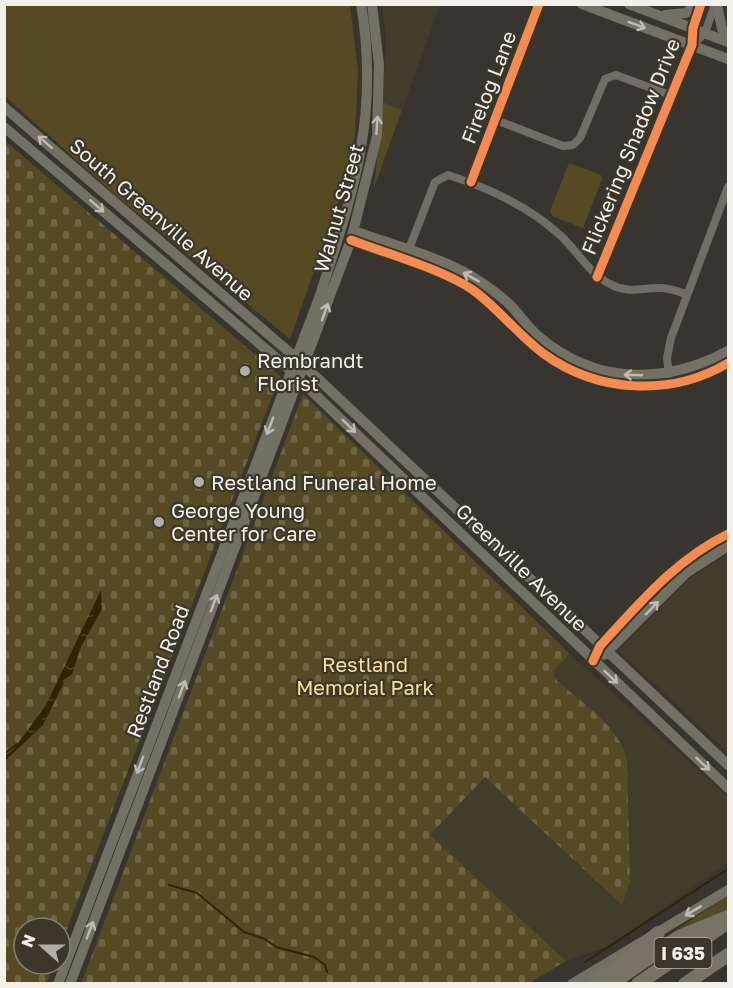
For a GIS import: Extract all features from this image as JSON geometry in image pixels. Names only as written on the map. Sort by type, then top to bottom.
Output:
[{"type":"highway","points":[[611,984],[679,937],[729,917]]},
{"type":"highway","name":"I 635","points":[[638,984],[729,922]]},
{"type":"highway","points":[[592,984],[621,964],[658,933]]},
{"type":"highway","points":[[685,984],[729,955]]},
{"type":"main road","name":"Walnut Street","points":[[291,372],[319,298],[352,195],[365,136],[368,82],[361,4]]},
{"type":"main road","name":"Walnut Street","points":[[300,380],[352,235],[377,136],[380,81],[372,4]]},
{"type":"main road","points":[[582,4],[729,59]]},
{"type":"main road","points":[[629,4],[729,40]]},
{"type":"main road","points":[[655,14],[678,15],[693,10],[699,4]]},
{"type":"main road","points":[[716,4],[722,29],[729,40]]},
{"type":"main road","points":[[368,82],[380,81]]},
{"type":"main road","name":"South Greenville Avenue","points":[[4,107],[296,358]]},
{"type":"main road","name":"South Greenville Avenue","points":[[4,127],[291,372]]},
{"type":"main road","points":[[352,235],[406,256],[474,291],[531,344],[568,370],[604,381],[631,386],[715,371],[729,363]]},
{"type":"main road","points":[[205,299],[215,288]]},
{"type":"main road","points":[[248,334],[256,324]]},
{"type":"main road","points":[[670,380],[729,351]]},
{"type":"main road","name":"Greenville Avenue","points":[[296,358],[729,765]]},
{"type":"main road","name":"Greenville Avenue","points":[[291,372],[729,788]]},
{"type":"main road","name":"Restland Road","points":[[58,984],[291,372]]},
{"type":"main road","name":"Restland Road","points":[[70,984],[300,380]]},
{"type":"main road","points":[[461,534],[471,523]]},
{"type":"main road","points":[[696,558],[729,534]]},
{"type":"main road","points":[[593,661],[671,570],[729,546]]},
{"type":"main road","points":[[678,740],[689,729]]},
{"type":"main road","points":[[572,984],[729,890]]},
{"type":"street","name":"Firelog Lane","points":[[471,182],[539,4]]},
{"type":"street","name":"Flickering Shadow Drive","points":[[597,277],[692,45],[693,28],[699,4]]},
{"type":"street","points":[[692,45],[705,33],[716,4]]},
{"type":"street","points":[[496,120],[563,146],[573,145],[580,138],[605,79],[610,76],[616,75],[670,95]]},
{"type":"street","points":[[406,256],[437,179],[448,175],[497,193],[537,217],[561,236],[597,277],[629,292],[659,288],[686,294]]},
{"type":"street","points":[[670,380],[668,350],[686,294],[729,187]]},
{"type":"shaded area","points":[[382,5],[440,5],[402,110],[383,102],[386,38]]},
{"type":"shaded area","points":[[728,554],[728,752],[619,651],[688,580]]},
{"type":"shaded area","points":[[570,654],[728,797],[728,863],[607,947],[566,961],[430,835],[485,777],[622,905],[624,747],[616,734],[554,678],[554,670]]},
{"type":"green space","points":[[5,4],[350,5],[358,71],[355,134],[338,204],[290,339],[112,192],[5,96]]},
{"type":"green space","points":[[383,102],[402,110],[374,188]]},
{"type":"green space","points":[[4,140],[280,376],[72,916],[12,916],[12,976],[49,976],[46,984],[5,983]]},
{"type":"green space","points":[[569,163],[601,175],[602,179],[583,228],[552,216],[550,211]]},
{"type":"green space","name":"Restland Memorial Park","points":[[303,394],[570,654],[554,670],[554,678],[608,726],[624,749],[627,761],[630,882],[622,905],[485,777],[430,835],[566,961],[529,983],[81,984]]},
{"type":"green space","points":[[728,896],[728,925],[659,958],[640,958],[698,915]]},
{"type":"water","points":[[101,590],[102,609],[81,647],[72,674],[62,681],[64,683],[43,725],[5,761],[5,755],[13,750],[46,705]]},
{"type":"waterway","points":[[4,754],[17,744]]},
{"type":"waterway","points":[[585,962],[728,869]]},
{"type":"waterway","points":[[169,885],[197,893],[244,932],[265,939],[276,947],[314,957],[325,965],[327,972]]},
{"type":"cycle path","points":[[471,182],[539,4]]},
{"type":"cycle path","points":[[597,277],[692,45],[693,28],[701,4]]},
{"type":"cycle path","points":[[351,240],[460,282],[482,297],[544,354],[588,377],[635,386],[659,385],[706,374],[728,363]]},
{"type":"cycle path","points":[[593,661],[600,646],[659,584],[691,556],[728,534]]},
{"type":"place","name":"Rembrandt Florist","points":[[245,371]]},
{"type":"place","name":"Restland Funeral Home","points":[[199,482]]},
{"type":"place","name":"George Young Center for Care","points":[[159,522]]}]
